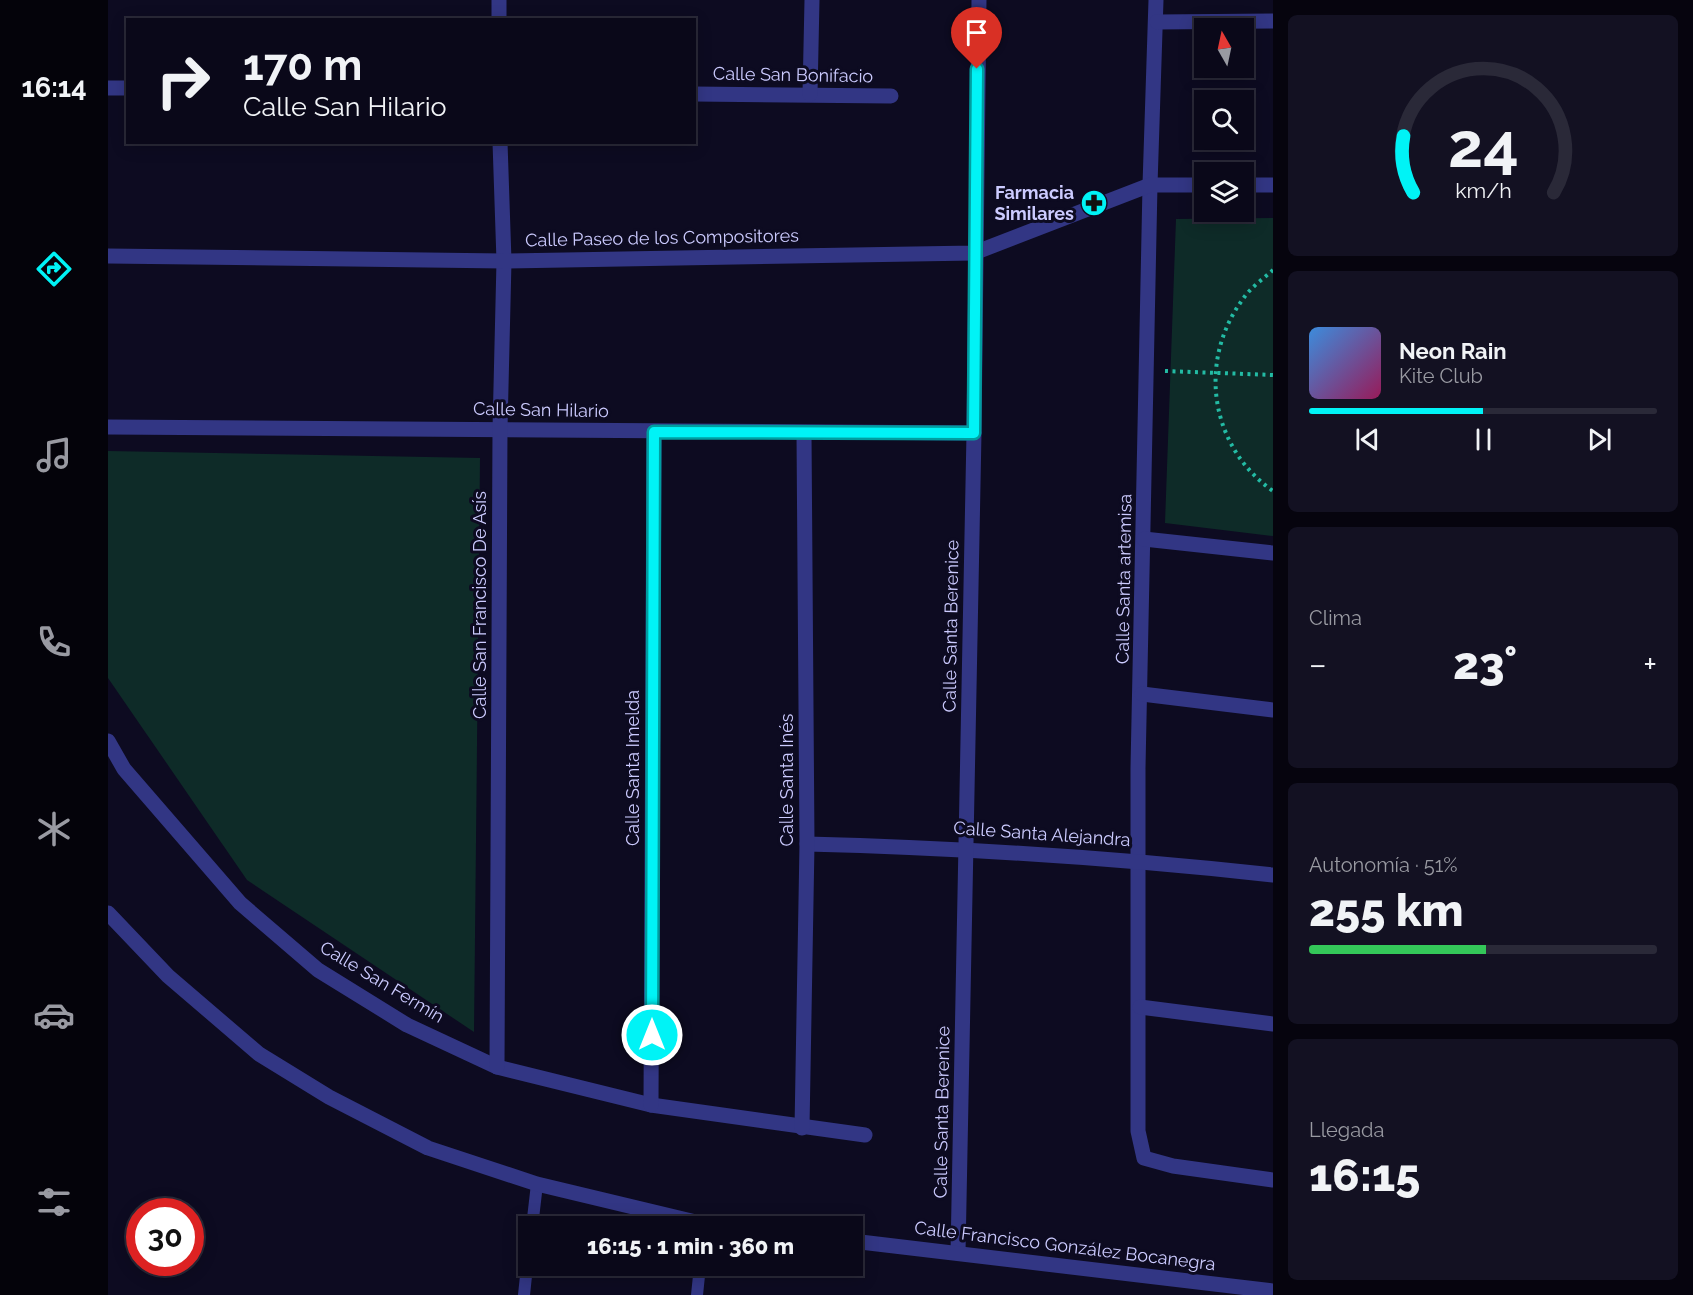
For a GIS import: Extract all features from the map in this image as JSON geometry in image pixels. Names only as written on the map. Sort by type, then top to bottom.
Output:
[{"type":"street","points":[[498,0],[499,18]]},
{"type":"street","points":[[810,94],[812,0]]},
{"type":"street","name":"Calle Santa Berenice","points":[[958,1253],[974,433],[979,0]]},
{"type":"street","name":"Calle Santa artemisa","points":[[1156,0],[1150,185],[1138,860],[1140,1007],[1138,1131],[1144,1158],[1173,1166],[1273,1180]]},
{"type":"street","points":[[1157,22],[1273,21]]},
{"type":"street","points":[[108,88],[126,88]]},
{"type":"street","name":"Calle San Bonifacio","points":[[696,94],[891,96]]},
{"type":"street","name":"Calle San Francisco De Asís","points":[[497,1067],[500,429],[504,261],[500,144]]},
{"type":"street","name":"Calle Paseo de los Compositores","points":[[108,256],[504,261],[975,253],[1150,185],[1194,185]]},
{"type":"street","points":[[1254,185],[1273,185]]},
{"type":"street","name":"Calle San Hilario","points":[[108,427],[974,433]]},
{"type":"street","name":"Calle Santa Imelda","points":[[651,1105],[654,432]]},
{"type":"street","name":"Calle Santa Inés","points":[[802,1128],[807,844],[804,433]]},
{"type":"street","points":[[1144,539],[1273,553]]},
{"type":"street","points":[[1142,694],[1273,710]]},
{"type":"street","name":"Calle San Fermín","points":[[108,741],[124,769],[240,903],[318,970],[406,1025],[497,1067],[651,1105],[802,1128],[865,1135]]},
{"type":"street","name":"Calle Santa Alejandra","points":[[807,844],[967,848],[1138,860],[1273,875]]},
{"type":"street","points":[[108,913],[168,976],[260,1054],[329,1097],[428,1148],[537,1184],[667,1216]]},
{"type":"street","points":[[1140,1007],[1273,1024]]},
{"type":"street","name":"Calle Francisco González Bocanegra","points":[[863,1241],[1273,1292]]},
{"type":"lane","points":[[533,1216],[537,1184]]},
{"type":"lane","points":[[524,1295],[526,1276]]},
{"type":"lane","points":[[696,1295],[699,1276]]},
{"type":"path","points":[[1273,270],[1243,298],[1233,315],[1223,333],[1215,373],[1216,403],[1225,432],[1239,459],[1259,481],[1273,491]]},
{"type":"path","points":[[1147,370],[1273,375]]},
{"type":"green space","points":[[1254,218],[1273,218],[1273,536],[1165,523],[1176,219],[1194,219],[1194,222],[1254,222]]},
{"type":"green space","points":[[108,451],[480,458],[474,1032],[247,880],[108,678]]},
{"type":"place","name":"Farmacia Similares","points":[[1094,203]]},
{"type":"route","points":[[652,1035],[654,432],[974,433],[977,69]]}]
